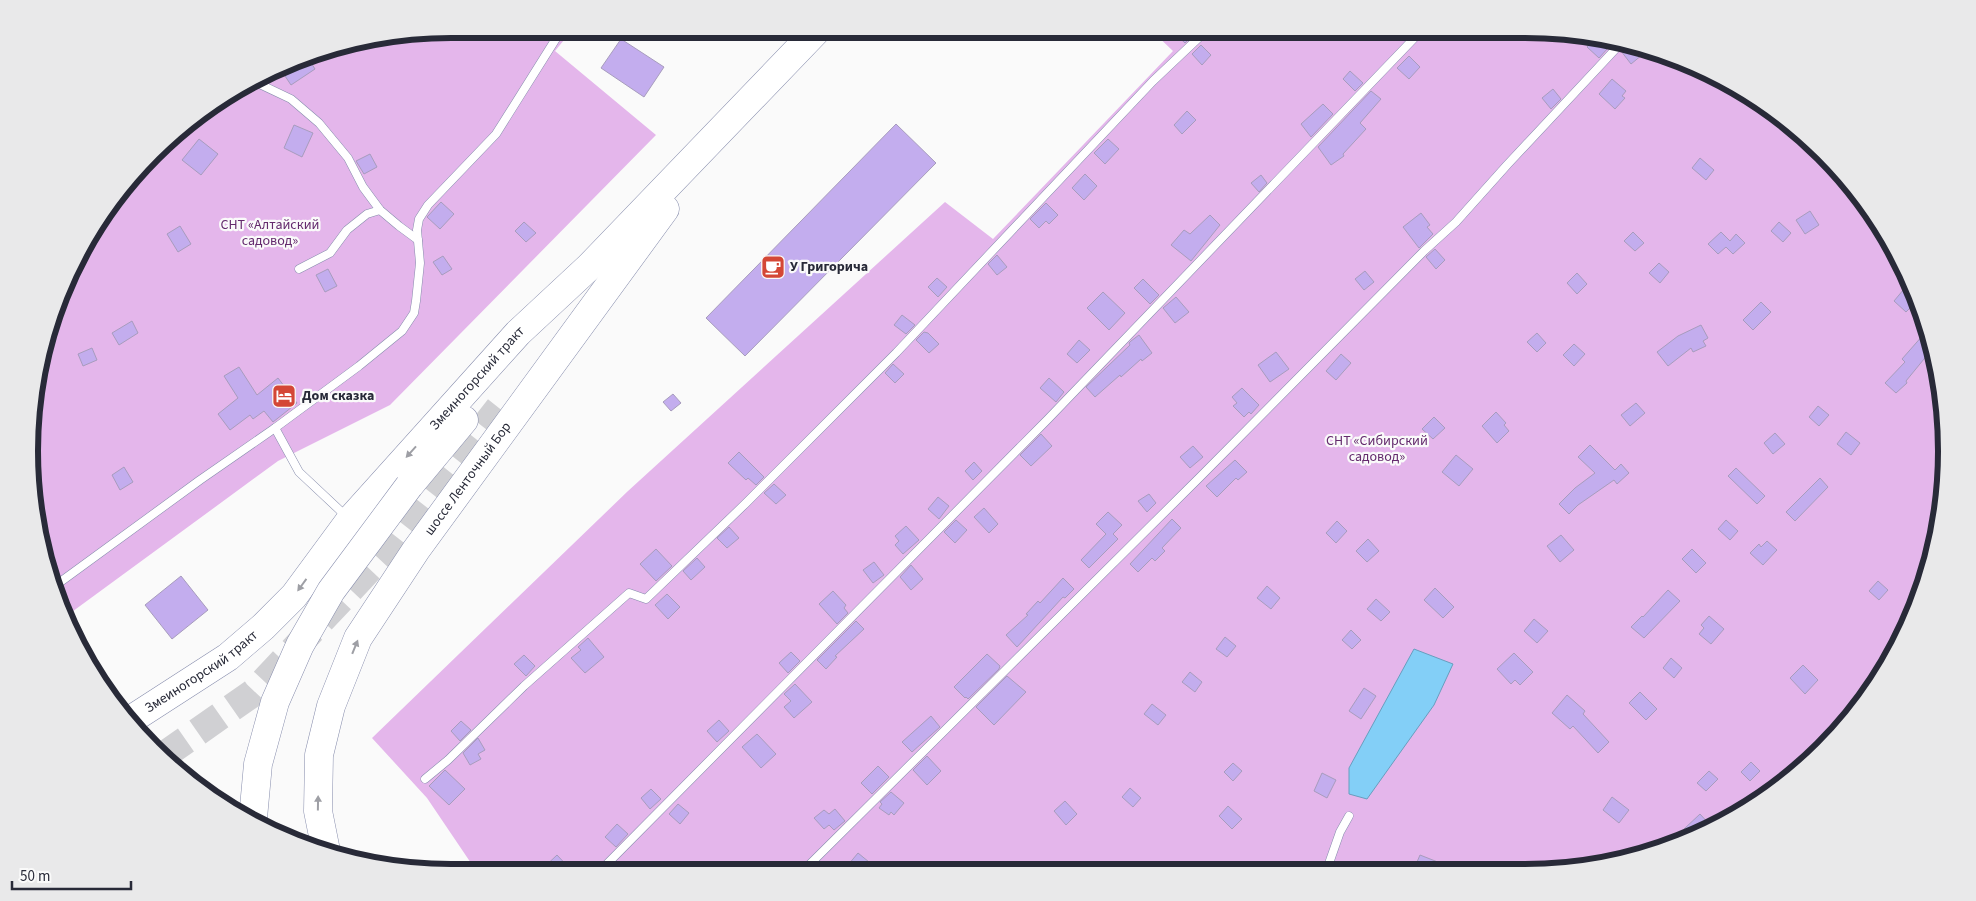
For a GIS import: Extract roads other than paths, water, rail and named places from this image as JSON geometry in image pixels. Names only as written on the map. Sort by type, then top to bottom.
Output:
[{"type":"highway","name":"Змеиногорский тракт","points":[[135,717],[228,658],[294,596],[350,520],[518,333],[590,266],[809,38]]},
{"type":"highway","name":"шоссе Ленточный Бор","points":[[325,844],[318,811],[319,755],[331,706],[358,638],[416,550],[650,230],[710,142]]},
{"type":"highway","points":[[499,408],[650,230]]},
{"type":"highway","points":[[253,813],[258,764],[275,702],[300,646],[331,591],[409,486],[590,266]]},
{"type":"lane","points":[[59,583],[275,428],[402,332],[414,313],[416,301],[420,263],[419,219],[428,205],[496,134],[556,38]]},
{"type":"lane","points":[[425,779],[448,760],[524,686],[629,593],[646,599],[896,353],[1153,81],[1198,38]]},
{"type":"lane","points":[[607,864],[1048,419],[1413,38]]},
{"type":"lane","points":[[810,864],[1424,251],[1456,222],[1617,48]]},
{"type":"lane","points":[[260,84],[291,99],[319,123],[348,158],[363,187],[380,210],[418,240]]},
{"type":"lane","points":[[299,269],[330,253],[347,230],[367,214],[380,210]]},
{"type":"lane","points":[[275,428],[299,472],[350,520]]},
{"type":"lane","points":[[1329,864],[1340,832],[1349,816]]},
{"type":"water","points":[[1414,649],[1453,664],[1434,705],[1367,799],[1349,794],[1349,768]]},
{"type":"tunnel","points":[[168,752],[253,693],[390,547],[499,408]]},
{"type":"place","name":"У Григорича","points":[[773,267]]},
{"type":"place","name":"Дом сказка","points":[[284,396]]},
{"type":"park label","name":"СНТ «Алтайский садовод»","points":[[270,234]]},
{"type":"park label","name":"СНТ «Сибирский садовод»","points":[[1377,450]]}]
